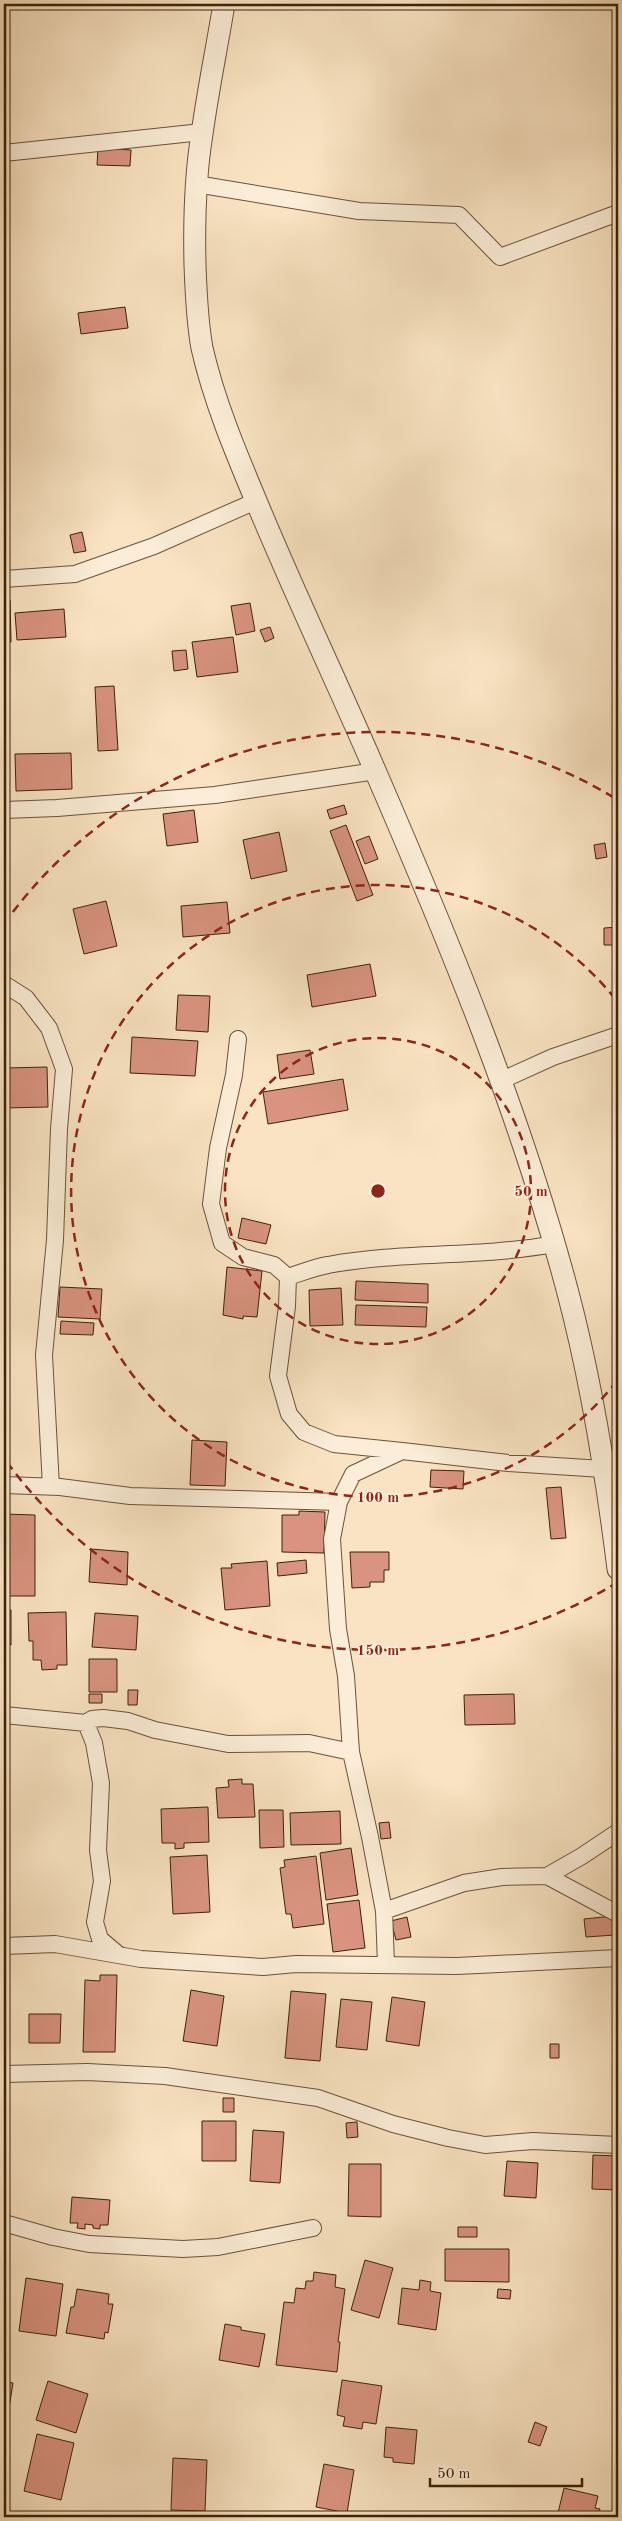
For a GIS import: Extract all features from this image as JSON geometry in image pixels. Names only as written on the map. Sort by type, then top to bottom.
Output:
[{"type":"street","points":[[224,4],[202,132],[196,184],[194,227],[196,303],[202,347],[229,432],[256,501],[376,771],[445,936],[500,1081],[543,1205],[569,1297],[617,1547],[618,1569]]},
{"type":"street","points":[[4,153],[202,132]]},
{"type":"street","points":[[196,184],[359,211],[459,215],[500,257],[618,213]]},
{"type":"street","points":[[4,579],[75,574],[154,546],[256,501]]},
{"type":"street","points":[[4,810],[57,808],[215,795],[376,771]]},
{"type":"street","points":[[4,984],[26,998],[49,1028],[64,1069],[58,1129],[55,1240],[44,1355],[51,1486]]},
{"type":"street","points":[[500,1081],[553,1057],[618,1035]]},
{"type":"street","points":[[238,1039],[234,1075],[218,1148],[211,1204],[222,1243],[243,1257],[274,1265],[288,1277]]},
{"type":"street","points":[[288,1277],[327,1265],[394,1257],[517,1251],[554,1244]]},
{"type":"street","points":[[288,1277],[287,1306],[278,1376],[289,1414],[304,1432],[334,1444],[508,1464],[602,1469]]},
{"type":"street","points":[[386,1964],[384,1911],[370,1837],[350,1752],[346,1676],[338,1629],[332,1547],[339,1502],[353,1474],[402,1451]]},
{"type":"street","points":[[4,1485],[51,1486],[130,1496],[339,1502]]},
{"type":"street","points":[[4,1715],[86,1723],[103,1718],[128,1721],[155,1730],[228,1744],[309,1743],[350,1752]]},
{"type":"street","points":[[86,1723],[94,1743],[101,1783],[98,1850],[102,1882],[95,1922],[100,1939],[120,1955]]},
{"type":"street","points":[[384,1911],[464,1883],[502,1877],[547,1876],[618,1832]]},
{"type":"street","points":[[547,1876],[618,1914]]},
{"type":"street","points":[[4,1946],[54,1944],[141,1958],[242,1966],[386,1964],[457,1966],[618,1958]]},
{"type":"street","points":[[4,2074],[87,2072],[165,2076],[318,2098],[393,2124],[485,2145],[533,2141],[618,2145]]},
{"type":"street","points":[[4,2223],[52,2237],[89,2244],[183,2249],[218,2246],[313,2228]]},
{"type":"building","points":[[98,148],[131,150],[130,166],[97,165]]},
{"type":"building","points":[[125,307],[128,328],[81,334],[78,313]]},
{"type":"building","points":[[82,532],[86,551],[74,553],[70,535]]},
{"type":"building","points":[[4,600],[10,600],[11,642],[4,642]]},
{"type":"building","points":[[250,603],[255,631],[236,635],[231,606]]},
{"type":"building","points":[[64,609],[66,637],[17,640],[15,613]]},
{"type":"building","points":[[270,627],[274,638],[265,642],[260,630]]},
{"type":"building","points":[[233,637],[238,672],[197,677],[192,642]]},
{"type":"building","points":[[186,650],[188,669],[174,671],[172,651]]},
{"type":"building","points":[[114,686],[118,750],[98,751],[95,687]]},
{"type":"building","points":[[71,753],[72,789],[16,791],[15,754]]},
{"type":"building","points":[[344,805],[347,814],[330,819],[327,810]]},
{"type":"building","points":[[194,810],[198,842],[167,846],[163,814]]},
{"type":"building","points":[[346,825],[373,895],[357,901],[330,831]]},
{"type":"building","points":[[279,832],[287,871],[251,879],[243,840]]},
{"type":"building","points":[[369,836],[378,859],[365,864],[356,841]]},
{"type":"building","points":[[605,843],[607,857],[596,859],[594,845]]},
{"type":"building","points":[[106,901],[117,946],[84,954],[73,909]]},
{"type":"building","points":[[227,902],[230,933],[183,937],[181,906]]},
{"type":"building","points":[[618,927],[618,945],[604,945],[604,928]]},
{"type":"building","points":[[370,964],[376,996],[312,1007],[307,975]]},
{"type":"building","points":[[178,995],[210,996],[208,1032],[176,1030]]},
{"type":"building","points":[[132,1037],[198,1041],[195,1076],[130,1073]]},
{"type":"building","points":[[310,1050],[314,1074],[280,1079],[277,1055]]},
{"type":"building","points":[[47,1067],[48,1107],[4,1108],[4,1068]]},
{"type":"building","points":[[343,1079],[348,1110],[268,1124],[263,1092]]},
{"type":"building","points":[[242,1218],[271,1225],[266,1244],[238,1238]]},
{"type":"building","points":[[227,1267],[262,1271],[257,1317],[243,1316],[243,1319],[223,1315]]},
{"type":"building","points":[[356,1281],[428,1284],[428,1303],[355,1300]]},
{"type":"building","points":[[60,1287],[102,1289],[100,1319],[58,1317]]},
{"type":"building","points":[[341,1288],[343,1325],[310,1326],[309,1290]]},
{"type":"building","points":[[356,1305],[427,1307],[426,1327],[355,1325]]},
{"type":"building","points":[[61,1321],[94,1323],[93,1335],[60,1334]]},
{"type":"building","points":[[192,1440],[227,1442],[225,1486],[190,1485]]},
{"type":"building","points":[[431,1470],[464,1471],[463,1489],[430,1487]]},
{"type":"building","points":[[561,1487],[566,1538],[551,1539],[546,1488]]},
{"type":"building","points":[[299,1511],[325,1512],[324,1553],[282,1552],[282,1515],[299,1515]]},
{"type":"building","points":[[4,1514],[35,1515],[35,1596],[4,1596]]},
{"type":"building","points":[[91,1549],[128,1552],[127,1585],[89,1582]]},
{"type":"building","points":[[350,1552],[389,1552],[389,1570],[384,1570],[384,1582],[370,1582],[370,1587],[352,1588]]},
{"type":"building","points":[[306,1560],[307,1573],[278,1576],[277,1563]]},
{"type":"building","points":[[267,1561],[270,1606],[225,1610],[221,1568],[232,1568],[231,1564]]},
{"type":"building","points":[[4,1610],[11,1610],[11,1645],[4,1645]]},
{"type":"building","points":[[66,1612],[67,1665],[57,1665],[57,1669],[42,1670],[41,1660],[33,1660],[33,1641],[29,1641],[28,1613]]},
{"type":"building","points":[[95,1613],[138,1616],[136,1650],[92,1647]]},
{"type":"building","points":[[89,1659],[117,1659],[117,1692],[89,1692]]},
{"type":"building","points":[[128,1690],[138,1690],[137,1705],[128,1705]]},
{"type":"building","points":[[89,1694],[102,1694],[102,1703],[89,1703]]},
{"type":"building","points":[[514,1694],[515,1724],[465,1725],[464,1695]]},
{"type":"building","points":[[242,1779],[242,1784],[253,1784],[255,1817],[218,1818],[216,1788],[229,1787],[228,1780]]},
{"type":"building","points":[[208,1807],[209,1842],[184,1843],[184,1848],[175,1849],[175,1843],[162,1843],[161,1809]]},
{"type":"building","points":[[259,1810],[283,1810],[284,1847],[260,1848]]},
{"type":"building","points":[[340,1811],[341,1844],[291,1845],[290,1813]]},
{"type":"building","points":[[389,1822],[391,1838],[381,1839],[379,1823]]},
{"type":"building","points":[[351,1848],[358,1895],[326,1900],[320,1853]]},
{"type":"building","points":[[207,1855],[210,1912],[173,1914],[170,1857]]},
{"type":"building","points":[[316,1856],[324,1924],[293,1928],[291,1914],[286,1914],[280,1868],[285,1867],[284,1860]]},
{"type":"building","points":[[359,1900],[365,1948],[333,1952],[327,1904]]},
{"type":"building","points":[[613,1916],[615,1935],[586,1937],[584,1919]]},
{"type":"building","points":[[407,1917],[411,1937],[396,1940],[391,1921]]},
{"type":"building","points":[[100,1975],[117,1975],[115,2052],[83,2052],[85,1980],[100,1981]]},
{"type":"building","points":[[191,1990],[224,1996],[217,2046],[183,2041]]},
{"type":"building","points":[[291,1991],[326,1994],[320,2061],[285,2058]]},
{"type":"building","points":[[392,1997],[425,2002],[419,2046],[386,2041]]},
{"type":"building","points":[[341,1999],[372,2002],[367,2050],[336,2047]]},
{"type":"building","points":[[29,2014],[61,2014],[60,2043],[29,2043]]},
{"type":"building","points":[[550,2044],[559,2044],[559,2058],[550,2058]]},
{"type":"building","points":[[223,2098],[234,2098],[234,2112],[223,2112]]},
{"type":"building","points":[[202,2121],[236,2121],[236,2161],[202,2161]]},
{"type":"building","points":[[357,2122],[358,2137],[347,2138],[346,2123]]},
{"type":"building","points":[[253,2130],[284,2132],[280,2183],[250,2181]]},
{"type":"building","points":[[593,2155],[618,2156],[618,2190],[592,2189]]},
{"type":"building","points":[[507,2161],[538,2163],[536,2198],[504,2196]]},
{"type":"building","points":[[349,2164],[381,2164],[381,2217],[348,2216]]},
{"type":"building","points":[[72,2197],[110,2200],[108,2225],[100,2225],[100,2229],[93,2228],[93,2225],[85,2224],[85,2229],[77,2228],[78,2223],[70,2223]]},
{"type":"building","points":[[458,2227],[477,2227],[477,2237],[458,2237]]},
{"type":"building","points":[[445,2249],[509,2249],[509,2282],[445,2281]]},
{"type":"building","points":[[365,2260],[393,2268],[379,2318],[351,2310]]},
{"type":"building","points":[[314,2272],[336,2275],[335,2287],[345,2289],[338,2342],[340,2342],[337,2372],[276,2365],[284,2302],[294,2303],[296,2288],[305,2289],[306,2281],[313,2281]]},
{"type":"building","points":[[26,2278],[63,2284],[56,2336],[19,2331]]},
{"type":"building","points":[[420,2280],[431,2282],[430,2291],[441,2293],[436,2330],[398,2324],[402,2288],[419,2290]]},
{"type":"building","points":[[77,2289],[109,2294],[108,2304],[113,2304],[108,2333],[105,2332],[104,2339],[66,2333]]},
{"type":"building","points":[[498,2289],[511,2290],[510,2299],[497,2298]]},
{"type":"building","points":[[225,2324],[241,2327],[241,2330],[265,2334],[259,2367],[219,2360]]},
{"type":"building","points":[[342,2380],[382,2386],[376,2424],[363,2422],[362,2429],[343,2426],[345,2417],[337,2415]]},
{"type":"building","points":[[4,2381],[13,2383],[8,2415],[4,2415]]},
{"type":"building","points":[[48,2381],[88,2394],[76,2433],[36,2420]]},
{"type":"building","points":[[535,2422],[547,2427],[540,2446],[528,2442]]},
{"type":"building","points":[[386,2427],[417,2430],[414,2464],[393,2462],[393,2458],[384,2457]]},
{"type":"building","points":[[37,2434],[74,2443],[61,2500],[24,2491]]},
{"type":"building","points":[[173,2458],[207,2460],[205,2511],[171,2510]]},
{"type":"building","points":[[324,2464],[354,2470],[347,2513],[316,2507]]},
{"type":"building","points":[[564,2488],[598,2496],[595,2508],[600,2509],[598,2517],[557,2517]]}]
